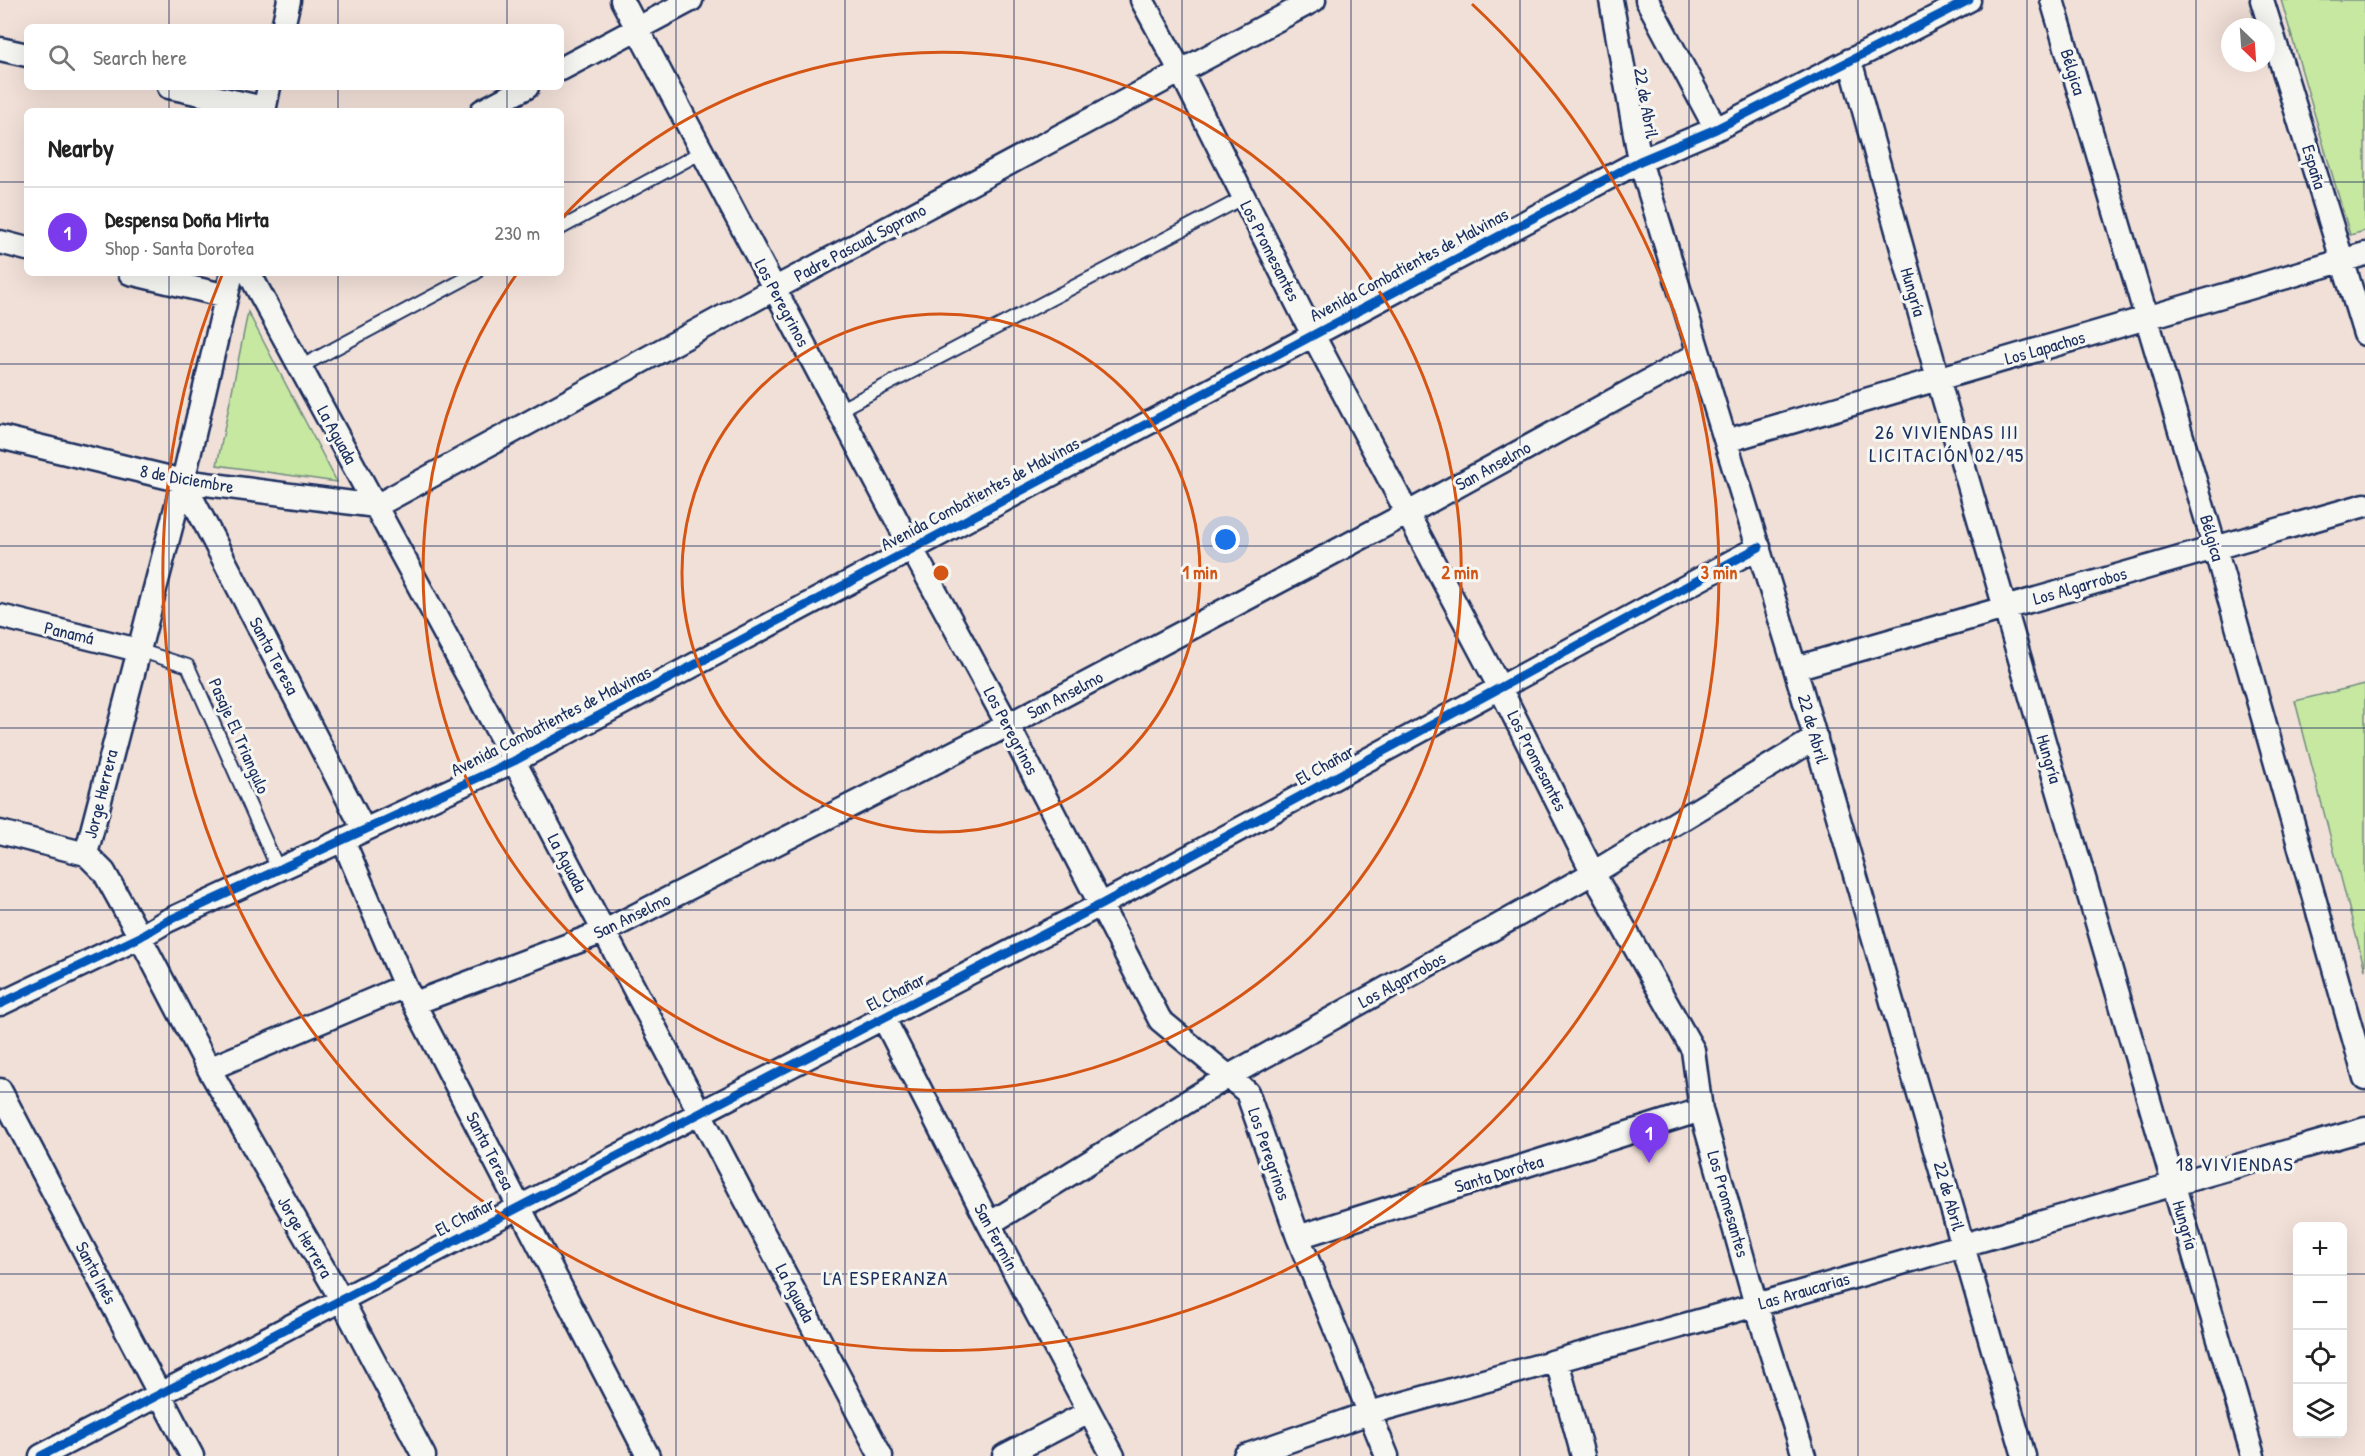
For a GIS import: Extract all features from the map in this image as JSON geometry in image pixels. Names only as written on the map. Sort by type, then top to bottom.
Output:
[{"type":"street","points":[[284,24],[289,0]]},
{"type":"street","name":"Los Peregrinos","points":[[622,0],[912,549],[1008,725],[1160,1020],[1247,1092],[1298,1237],[1387,1456]]},
{"type":"street","points":[[564,67],[691,0]]},
{"type":"street","name":"Los Promesantes","points":[[1142,0],[1181,72],[1313,335],[1500,688],[1593,873],[1693,1050],[1701,1110],[1756,1305],[1804,1456]]},
{"type":"street","name":"Padre Pascual Soprano","points":[[376,506],[774,289],[1314,0]]},
{"type":"street","name":"22 de Abril","points":[[1611,0],[1640,161],[1816,738],[2024,1456]]},
{"type":"street","points":[[1647,0],[1716,129]]},
{"type":"street","name":"Avenida Combatientes de Malvinas","points":[[0,1004],[140,937],[167,921],[514,762],[1640,161],[1716,129],[1969,0]]},
{"type":"street","name":"Bélgica","points":[[2052,0],[2215,548],[2365,1078]]},
{"type":"street","name":"España","points":[[2262,0],[2365,334]]},
{"type":"street","points":[[0,49],[24,54]]},
{"type":"street","name":"Hungría","points":[[1850,60],[1938,379],[2253,1456]]},
{"type":"street","points":[[188,90],[266,102]]},
{"type":"street","points":[[488,108],[521,90]]},
{"type":"street","points":[[0,242],[24,248]]},
{"type":"street","name":"Los Lapachos","points":[[1726,441],[2365,254]]},
{"type":"street","points":[[143,276],[227,296]]},
{"type":"street","name":"Jorge Herrera","points":[[231,276],[183,481],[86,854],[104,872],[209,1069],[341,1299],[424,1456]]},
{"type":"street","name":"La Aguada","points":[[251,276],[514,762],[881,1456]]},
{"type":"street","name":"San Anselmo","points":[[209,1069],[410,994],[603,932],[1008,725],[1408,513],[1698,354]]},
{"type":"street","name":"8 de Diciembre","points":[[0,436],[183,481],[376,506]]},
{"type":"street","name":"Santa Teresa","points":[[183,481],[364,830]]},
{"type":"street","name":"Los Algarrobos","points":[[1795,668],[2365,505]]},
{"type":"street","name":"El Chañar","points":[[41,1456],[1102,904],[1759,547]]},
{"type":"street","name":"Panamá","points":[[0,616],[138,650]]},
{"type":"street","name":"Los Algarrobos","points":[[989,1224],[1229,1076],[1593,873],[1816,738]]},
{"type":"street","points":[[0,832],[86,854]]},
{"type":"street","name":"Santa Teresa","points":[[343,840],[410,994],[648,1456]]},
{"type":"street","name":"San Fermín","points":[[883,1017],[989,1224],[1113,1456]]},
{"type":"street","name":"Santa Inés","points":[[0,1090],[192,1456]]},
{"type":"street","name":"Santa Dorotea","points":[[1298,1237],[1701,1110]]},
{"type":"street","name":"Las Araucarias","points":[[1245,1456],[1369,1413],[1756,1305],[2365,1129]]},
{"type":"street","points":[[1557,1361],[1583,1456]]},
{"type":"street","points":[[1004,1456],[1089,1412]]},
{"type":"lane","points":[[564,226],[702,152]]},
{"type":"lane","points":[[838,410],[1243,198]]},
{"type":"lane","points":[[300,367],[470,276]]},
{"type":"lane","name":"Pasaje El Triangulo","points":[[138,650],[188,666],[278,869]]},
{"type":"green space","points":[[2281,0],[2365,0],[2365,231],[2350,235]]},
{"type":"green space","points":[[248,312],[337,482],[217,465]]},
{"type":"green space","points":[[2365,684],[2365,970],[2295,701]]},
{"type":"cycle path","points":[[0,1004],[140,937],[167,921],[514,761],[1640,161],[1716,129],[1969,0]]},
{"type":"cycle path","points":[[41,1456],[1102,904],[1759,547]]},
{"type":"place","name":"Despensa Doña Mirta","points":[[1649,1163]]},
{"type":"district","name":"26 VIVIENDAS III LICITACIÓN 02/95","points":[[1947,444]]},
{"type":"district","name":"18 VIVIENDAS","points":[[2235,1164]]},
{"type":"district","name":"LA ESPERANZA","points":[[886,1278]]}]
